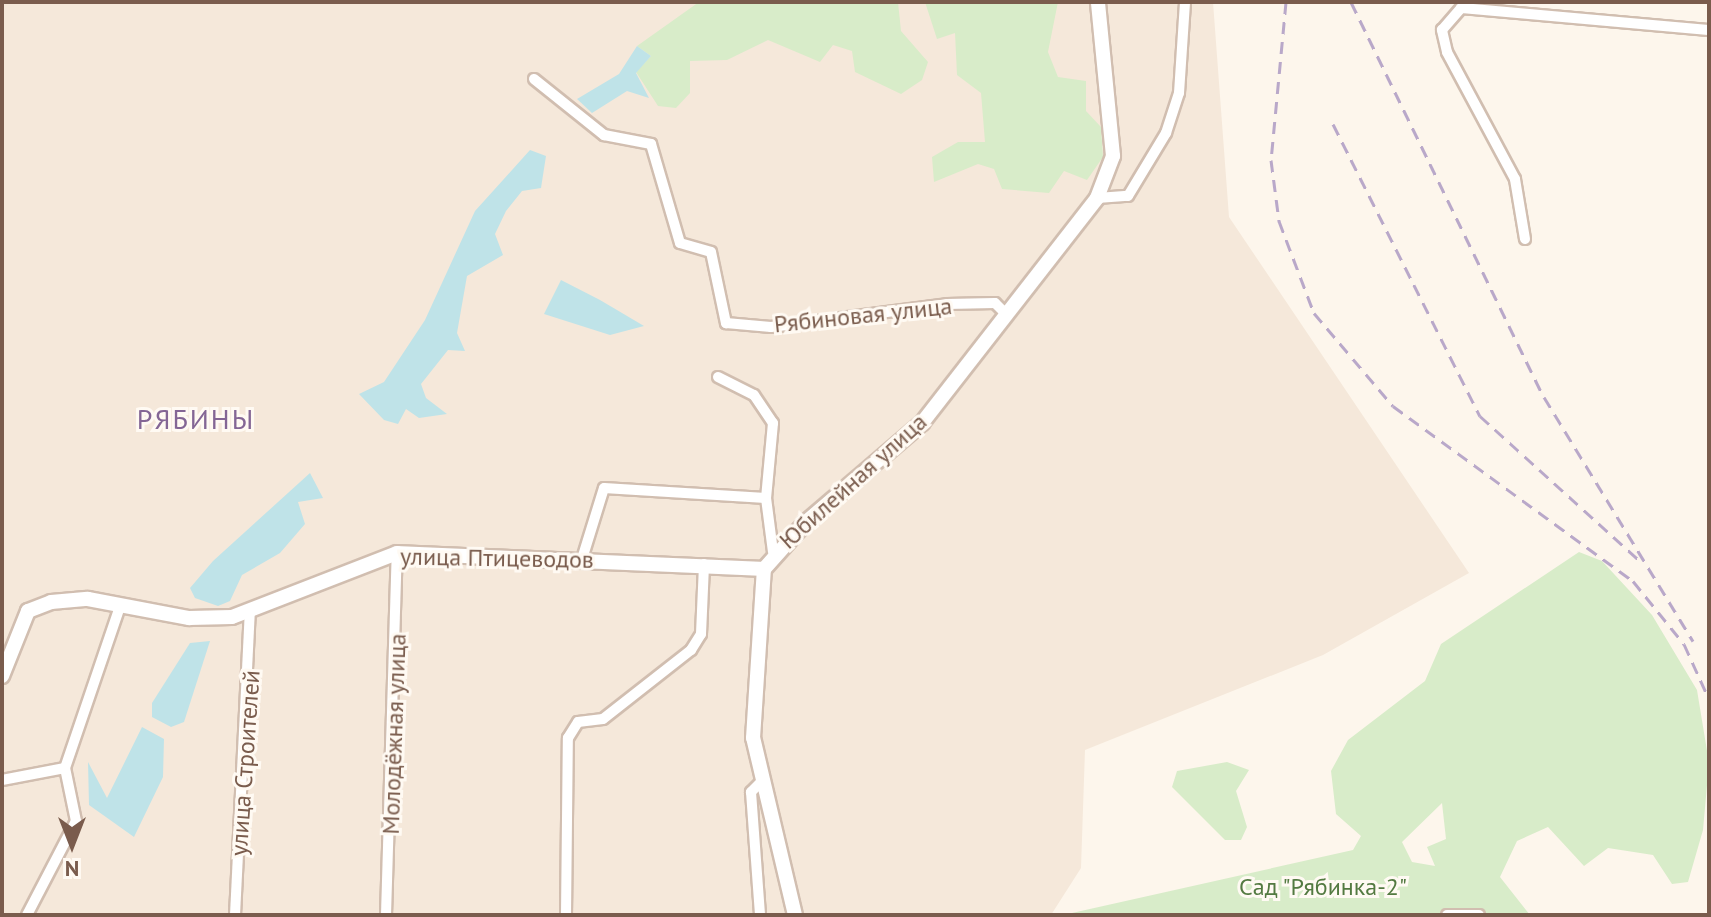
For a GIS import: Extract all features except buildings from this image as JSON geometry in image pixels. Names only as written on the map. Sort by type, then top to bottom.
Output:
[{"type":"street","name":"Юбилейная улица","points":[[795,915],[760,783],[753,738],[764,569],[773,552],[922,423],[1097,198],[1113,156],[1098,2]]},
{"type":"street","points":[[1097,198],[1128,196],[1166,133],[1179,93],[1185,2]]},
{"type":"street","points":[[1525,239],[1515,179],[1447,52],[1442,30],[1461,8],[1709,30]]},
{"type":"street","name":"Рябиновая улица","points":[[534,79],[604,135],[651,144],[680,243],[711,252],[726,323],[771,327],[947,304],[995,303],[1006,314]]},
{"type":"street","points":[[718,377],[754,395],[773,423],[766,498],[773,552]]},
{"type":"street","points":[[582,559],[604,488],[766,498]]},
{"type":"street","name":"улица Птицеводов","points":[[2,676],[28,611],[88,599],[209,620],[250,610],[397,553],[764,569]]},
{"type":"street","name":"Молодёжная улица","points":[[386,915],[397,553]]},
{"type":"street","points":[[566,915],[568,738],[578,722],[603,719],[691,650],[701,634],[704,564]]},
{"type":"street","points":[[27,915],[76,821],[65,768],[120,606]]},
{"type":"street","name":"улица Строителей","points":[[235,915],[250,610]]},
{"type":"street","points":[[2,780],[65,768]]},
{"type":"street","points":[[760,783],[751,792],[760,915]]},
{"type":"street","points":[[1447,915],[1479,915]]},
{"type":"shaded area","name":"РЯБИНЫ","points":[[2,2],[1213,2],[1229,217],[1469,573],[1323,655],[1085,750],[1081,868],[1051,915],[2,915]]},
{"type":"green space","points":[[699,2],[898,2],[901,31],[928,62],[922,80],[901,94],[855,72],[852,51],[833,45],[820,62],[768,40],[727,60],[690,61],[690,93],[676,108],[658,106],[636,72],[651,56],[637,46]]},
{"type":"green space","points":[[925,2],[1058,2],[1048,52],[1058,77],[1086,81],[1086,111],[1101,127],[1103,157],[1087,180],[1064,171],[1049,193],[1002,189],[994,169],[978,164],[934,182],[932,157],[958,142],[985,142],[981,93],[957,75],[955,33],[937,39]]},
{"type":"green space","name":"Сад \"Рябинка-2\"","points":[[1579,552],[1602,561],[1652,615],[1697,690],[1709,763],[1703,830],[1688,882],[1672,884],[1653,855],[1608,848],[1584,866],[1548,827],[1517,841],[1500,877],[1530,915],[1063,915],[1353,850],[1361,836],[1336,814],[1331,771],[1348,740],[1425,681],[1441,644]],"holes":[[[1442,803],[1446,839],[1427,847],[1435,866],[1412,862],[1402,842]]]},
{"type":"green space","points":[[1227,762],[1249,770],[1236,791],[1247,827],[1241,840],[1225,840],[1172,787],[1177,771]]},
{"type":"water","points":[[637,46],[651,56],[636,73],[649,98],[627,91],[592,113],[577,99],[619,74]]},
{"type":"water","points":[[530,150],[546,156],[541,188],[522,191],[506,211],[495,234],[503,255],[467,276],[457,333],[465,351],[448,350],[421,384],[426,398],[447,414],[419,418],[406,409],[398,424],[384,420],[359,394],[384,382],[425,320],[475,211]]},
{"type":"water","points":[[561,280],[644,326],[610,335],[544,314]]},
{"type":"water","points":[[310,473],[323,498],[298,502],[305,524],[280,553],[242,575],[230,601],[218,606],[195,598],[190,588],[213,561]]},
{"type":"water","points":[[210,641],[184,722],[171,727],[152,717],[152,703],[190,643]]},
{"type":"water","points":[[142,727],[164,739],[163,777],[134,837],[89,805],[88,762],[107,798]]},
{"type":"railway","points":[[1286,2],[1271,160],[1279,221],[1314,313],[1393,406],[1633,581],[1684,644],[1709,699]]},
{"type":"railway","points":[[1351,2],[1544,397],[1693,641]]},
{"type":"railway","points":[[1333,124],[1480,416],[1639,560]]},
{"type":"district","name":"РЯБИНЫ","points":[[196,419]]}]
